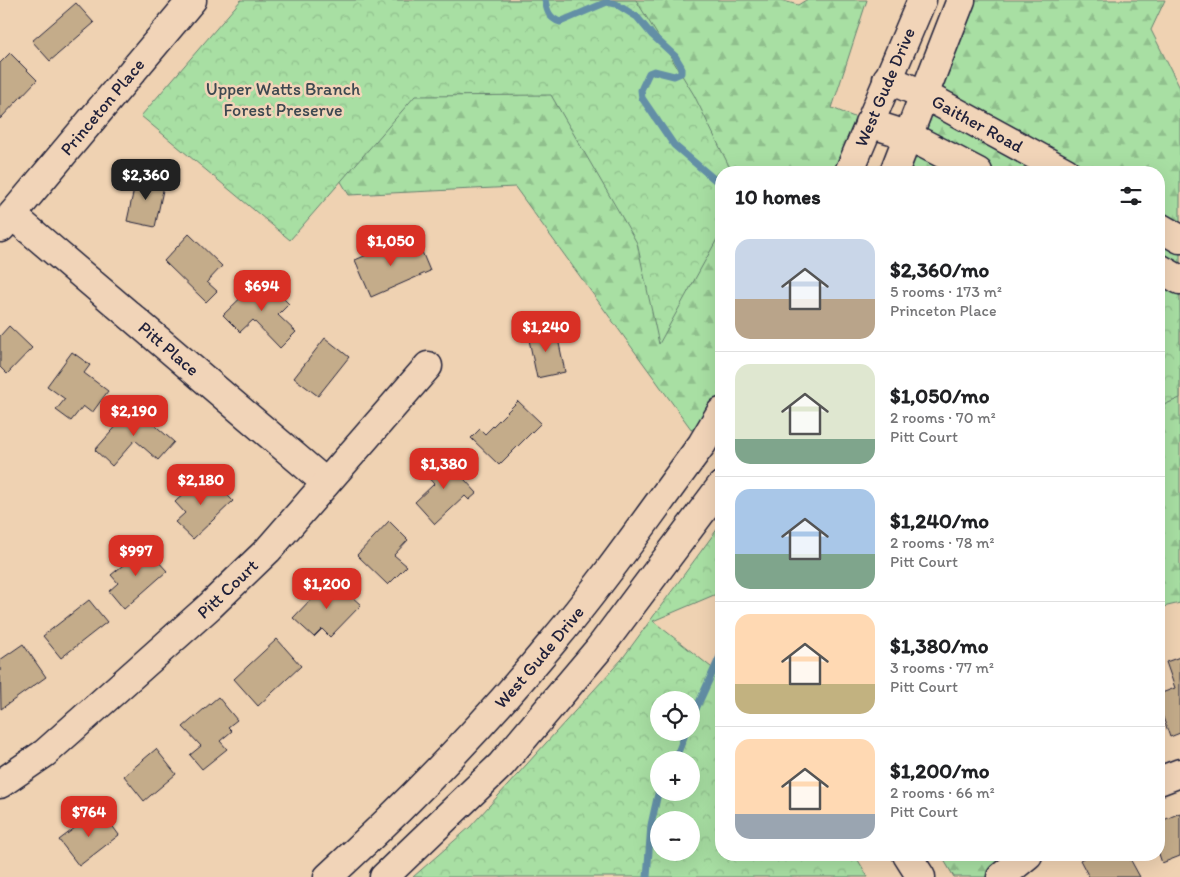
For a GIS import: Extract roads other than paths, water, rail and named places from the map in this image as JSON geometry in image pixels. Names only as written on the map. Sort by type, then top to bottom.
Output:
[{"type":"main road","name":"Princeton Place","points":[[6,222],[192,0]]},
{"type":"main road","name":"West Gude Drive","points":[[851,166],[922,0]]},
{"type":"main road","points":[[896,166],[961,0]]},
{"type":"main road","name":"Gaither Road","points":[[887,79],[923,94],[1055,166]]},
{"type":"main road","points":[[869,123],[908,135],[967,166]]},
{"type":"main road","name":"Pitt Place","points":[[6,222],[326,483]]},
{"type":"main road","points":[[1165,230],[1180,239]]},
{"type":"main road","points":[[1165,271],[1180,280]]},
{"type":"main road","name":"Pitt Court","points":[[0,784],[45,753],[210,606],[268,550],[428,366]]},
{"type":"main road","name":"West Gude Drive","points":[[328,877],[381,829],[469,739],[552,643],[702,444],[715,422]]},
{"type":"main road","points":[[384,877],[500,765],[598,650],[715,494]]},
{"type":"main road","points":[[1165,779],[1180,773]]},
{"type":"main road","points":[[911,861],[921,877]]},
{"type":"main road","points":[[1001,877],[1021,861]]},
{"type":"waterway","points":[[545,0],[549,14],[560,22],[607,2],[616,4],[637,17],[652,35],[675,56],[681,66],[681,73],[674,76],[654,71],[649,73],[641,90],[642,98],[674,145],[715,180]]},
{"type":"waterway","points":[[700,700],[715,667]]},
{"type":"waterway","points":[[679,751],[682,741]]},
{"type":"waterway","points":[[647,877],[651,825],[656,801]]},
{"type":"park label","name":"Upper Watts Branch Forest Preserve","points":[[283,99]]}]
